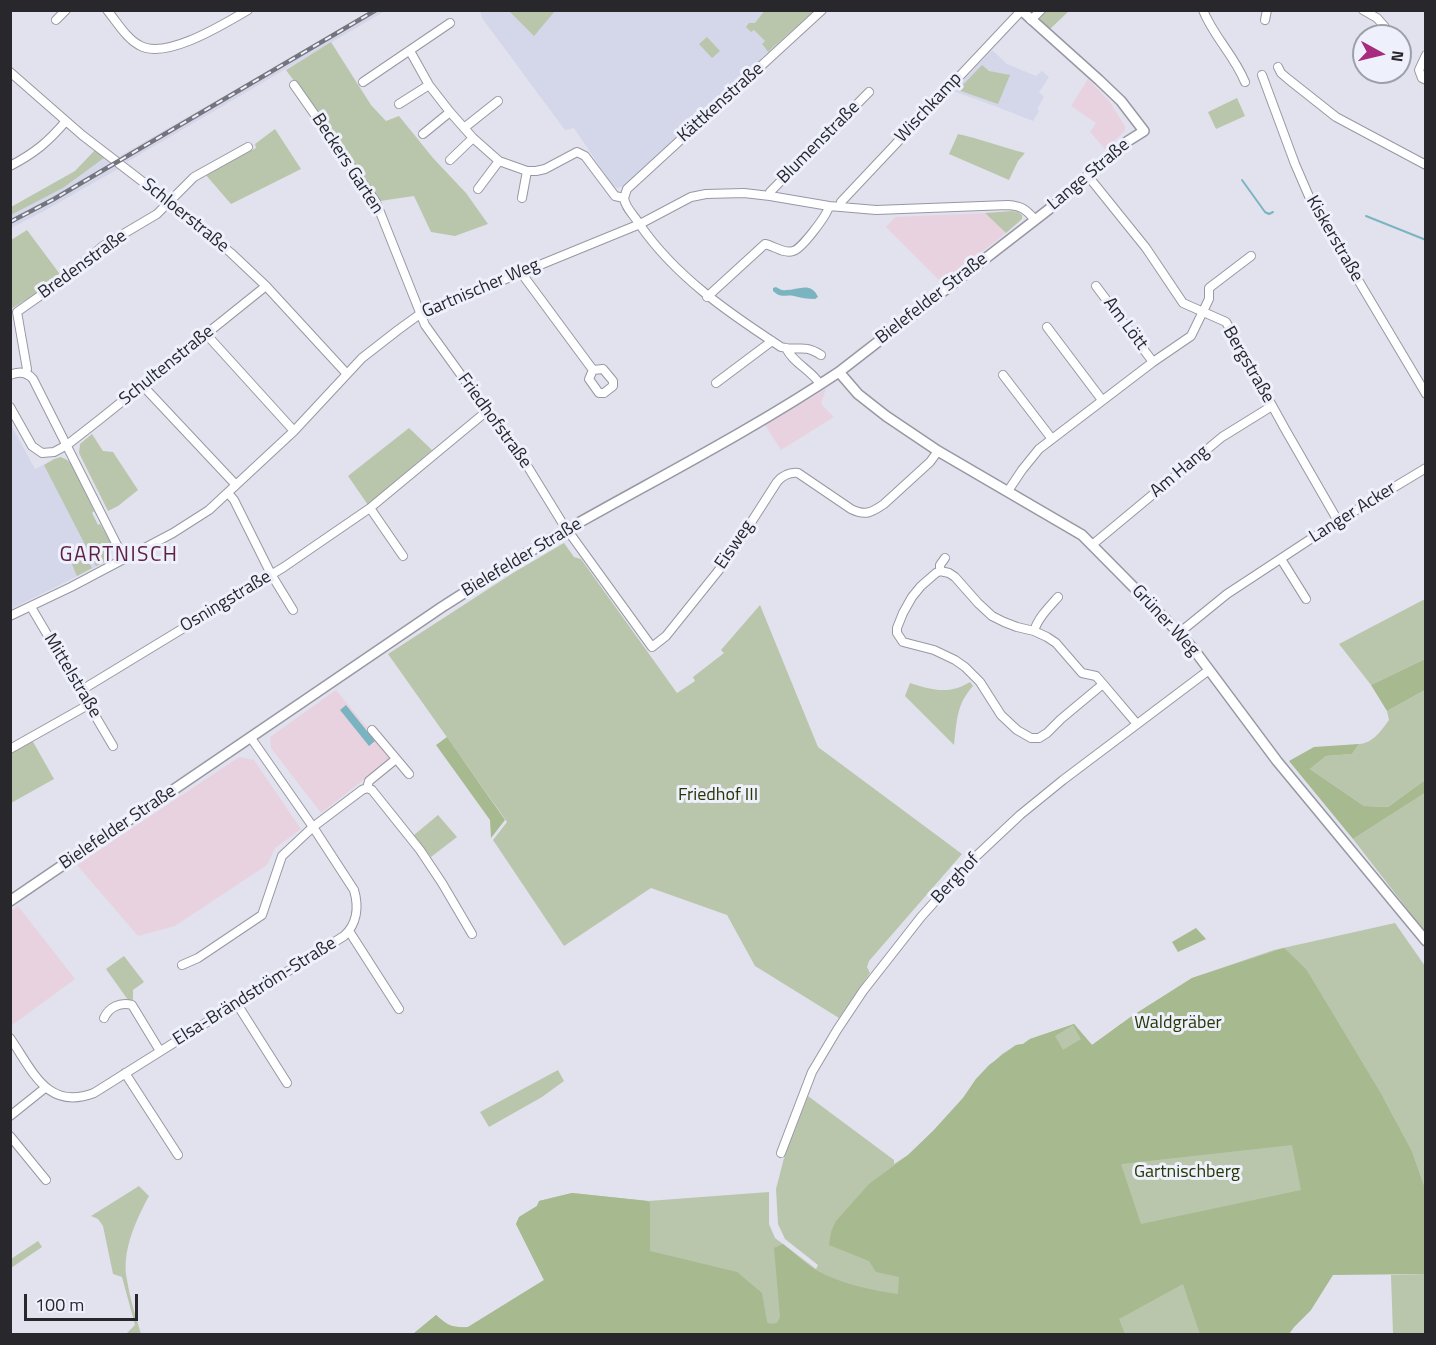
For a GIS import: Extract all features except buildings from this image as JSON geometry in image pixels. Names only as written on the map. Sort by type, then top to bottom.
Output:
[{"type":"street","points":[[56,20],[66,10]]},
{"type":"street","points":[[107,10],[130,39],[141,47],[151,50],[162,49],[201,37],[248,10]]},
{"type":"street","name":"Kättkenstraße","points":[[624,198],[627,189],[822,10]]},
{"type":"street","points":[[1021,11],[1031,20],[1041,10]]},
{"type":"street","points":[[1203,10],[1210,25],[1239,67],[1245,82]]},
{"type":"street","points":[[1265,20],[1267,10]]},
{"type":"street","points":[[1363,10],[1382,24]]},
{"type":"street","name":"Wischkamp","points":[[840,207],[841,202],[1021,11]]},
{"type":"street","name":"Lange Straße","points":[[1031,20],[1105,86],[1144,130],[1128,141],[1057,203],[1034,219]]},
{"type":"street","points":[[363,82],[450,23]]},
{"type":"street","points":[[410,51],[429,85],[450,112],[473,138],[499,161],[527,171],[536,171],[545,169],[577,152],[585,156],[615,196],[624,198],[649,238],[707,297],[772,341],[786,348],[812,349],[821,355]]},
{"type":"street","points":[[1425,55],[1419,70],[1425,80]]},
{"type":"street","points":[[1278,67],[1281,73],[1336,117],[1425,165]]},
{"type":"street","name":"Schloerstraße","points":[[10,72],[82,135],[169,201],[231,253],[266,286],[346,374]]},
{"type":"street","name":"Kiskerstraße","points":[[1262,75],[1311,201],[1425,394]]},
{"type":"street","name":"Beckers Garten","points":[[294,85],[376,202],[420,314]]},
{"type":"street","points":[[399,105],[429,85]]},
{"type":"street","name":"Blumenstraße","points":[[770,196],[770,192],[869,92]]},
{"type":"street","points":[[464,128],[498,101]]},
{"type":"street","points":[[423,134],[450,112]]},
{"type":"street","points":[[10,166],[29,156],[49,141],[66,121]]},
{"type":"street","points":[[450,160],[473,138]]},
{"type":"street","points":[[169,201],[194,177],[248,147]]},
{"type":"street","points":[[478,189],[499,161]]},
{"type":"street","points":[[522,198],[527,171]]},
{"type":"street","name":"Bergstraße","points":[[1088,176],[1146,249],[1183,303],[1226,322],[1338,521]]},
{"type":"street","name":"Gartnischer Weg","points":[[10,616],[173,533],[209,510],[294,431],[363,358],[420,314],[640,224],[691,197],[718,193],[770,196],[829,206],[876,210],[1008,205],[1024,208],[1034,219]]},
{"type":"street","name":"Bredenstraße","points":[[124,559],[33,379],[26,373],[16,312],[64,279],[103,246],[157,214],[169,201]]},
{"type":"street","points":[[707,297],[765,244],[790,252],[797,250],[826,215],[829,206]]},
{"type":"street","name":"Bielefelder Straße","points":[[10,901],[512,561],[755,424],[839,372],[1034,219]]},
{"type":"street","name":"Am Lött","points":[[1008,491],[1039,449],[1153,362],[1191,336],[1209,299],[1209,288],[1251,256]]},
{"type":"street","points":[[522,272],[593,370]]},
{"type":"street","name":"Schultenstraße","points":[[67,445],[266,286]]},
{"type":"street","name":"Am Lött","points":[[1096,286],[1153,362]]},
{"type":"street","name":"Friedhofstraße","points":[[420,314],[425,325],[523,459],[567,530]]},
{"type":"street","points":[[1047,327],[1102,400]]},
{"type":"street","points":[[206,334],[294,431]]},
{"type":"street","points":[[716,383],[772,341]]},
{"type":"street","points":[[786,348],[789,355],[808,370],[820,384]]},
{"type":"street","name":"Grüner Weg","points":[[839,372],[858,393],[886,416],[938,451],[1082,535],[1179,633],[1277,761],[1425,941]]},
{"type":"street","points":[[10,375],[26,373]]},
{"type":"street","points":[[1003,375],[1052,439]]},
{"type":"street","points":[[143,386],[236,485]]},
{"type":"street","name":"Am Hang","points":[[1092,545],[1222,437],[1272,406]]},
{"type":"street","points":[[10,407],[36,450],[48,453],[67,445]]},
{"type":"street","name":"Osningstraße","points":[[80,692],[284,567],[370,508],[487,411]]},
{"type":"street","name":"Eisweg","points":[[567,530],[652,647],[666,636],[727,560],[777,482],[784,475],[792,472],[798,473],[851,509],[859,513],[867,513],[884,504],[930,462],[938,451]]},
{"type":"street","name":"Langer Acker","points":[[1179,633],[1227,594],[1338,521],[1425,468]]},
{"type":"street","points":[[228,493],[234,500],[293,610]]},
{"type":"street","points":[[370,508],[403,556]]},
{"type":"street","points":[[940,571],[940,565],[945,558]]},
{"type":"street","points":[[1281,559],[1306,599]]},
{"type":"street","points":[[1103,684],[1043,736],[1031,738],[1017,730],[1001,714],[980,682],[965,667],[934,650],[903,642],[897,633],[899,621],[912,597],[931,576],[940,571],[949,573],[992,616],[1017,627],[1034,631],[1056,643],[1082,673],[1095,676],[1103,684],[1137,724]]},
{"type":"street","points":[[1034,631],[1045,612],[1058,597]]},
{"type":"street","name":"Mittelstraße","points":[[31,607],[113,746]]},
{"type":"street","name":"Berghof","points":[[781,1153],[812,1072],[870,981],[921,916],[971,861],[1020,815],[1209,670]]},
{"type":"street","points":[[10,748],[88,705]]},
{"type":"street","points":[[372,729],[409,774]]},
{"type":"street","name":"Elsa-Brändström-Straße","points":[[45,1088],[63,1097],[74,1099],[94,1093],[349,932],[357,908],[354,890],[251,738]]},
{"type":"street","points":[[367,788],[369,781],[396,759]]},
{"type":"street","points":[[182,965],[198,958],[262,915],[282,856],[313,827],[367,788],[372,790],[420,850],[472,934]]},
{"type":"street","points":[[349,932],[399,1009]]},
{"type":"street","points":[[104,1018],[106,1012],[118,1004],[132,1005],[160,1051]]},
{"type":"street","points":[[237,1004],[287,1083]]},
{"type":"street","points":[[10,1038],[45,1088],[10,1116]]},
{"type":"street","points":[[125,1073],[178,1155]]},
{"type":"street","points":[[10,1136],[46,1180]]},
{"type":"shaded area","points":[[371,11],[385,11],[127,162],[120,156]]},
{"type":"shaded area","points":[[480,11],[765,11],[755,24],[754,30],[765,41],[762,45],[768,52],[624,186],[617,188],[613,186],[574,128],[565,130],[482,18]]},
{"type":"shaded area","points":[[992,50],[1007,64],[1036,76],[1042,71],[1049,77],[1039,92],[1044,97],[1033,121],[953,91]]},
{"type":"shaded area","points":[[1088,79],[1109,101],[1125,126],[1123,133],[1105,149],[1090,132],[1096,123],[1071,106]]},
{"type":"shaded area","points":[[104,158],[118,169],[11,228],[11,215],[63,188]]},
{"type":"shaded area","points":[[985,213],[1006,233],[942,283],[886,227],[895,217]]},
{"type":"shaded area","points":[[826,389],[821,403],[834,417],[781,450],[765,425]]},
{"type":"shaded area","points":[[10,423],[35,469],[58,458],[64,458],[70,462],[94,511],[92,513],[98,525],[100,524],[112,551],[106,562],[11,609]]},
{"type":"shaded area","points":[[336,690],[390,755],[388,761],[321,813],[271,748],[270,737]]},
{"type":"shaded area","points":[[239,757],[254,760],[301,829],[275,848],[267,865],[175,926],[138,936],[77,865]]},
{"type":"shaded area","points":[[18,906],[75,979],[11,1026],[11,911]]},
{"type":"green space","points":[[765,10],[814,11],[768,52],[762,44],[765,41],[754,30],[751,32],[746,27],[749,23],[755,23]]},
{"type":"green space","points":[[509,11],[555,11],[534,36]]},
{"type":"green space","points":[[1046,11],[1069,11],[1050,29],[1038,18]]},
{"type":"green space","points":[[707,37],[720,51],[712,58],[699,44]]},
{"type":"green space","points":[[331,42],[371,105],[386,121],[399,116],[433,158],[466,193],[488,224],[455,236],[431,232],[414,196],[380,201],[286,70]]},
{"type":"green space","points":[[982,65],[989,71],[1010,75],[998,104],[958,90]]},
{"type":"green space","points":[[1237,98],[1245,116],[1216,129],[1208,112]]},
{"type":"green space","points":[[275,129],[301,169],[231,204],[205,174],[256,148],[255,144]]},
{"type":"green space","points":[[958,134],[1025,153],[1018,161],[1009,180],[949,154]]},
{"type":"green space","points":[[95,150],[104,158],[63,188],[11,215],[11,207],[75,171]]},
{"type":"green space","points":[[1012,211],[1022,215],[1022,219],[1006,233],[985,213]]},
{"type":"green space","points":[[27,230],[62,277],[11,309],[11,240]]},
{"type":"green space","points":[[409,428],[432,450],[368,505],[348,476]]},
{"type":"green space","points":[[92,434],[103,451],[113,452],[138,490],[108,511],[79,453],[80,444]]},
{"type":"green space","points":[[61,457],[72,465],[94,511],[92,513],[98,525],[100,524],[111,543],[110,557],[96,566],[44,465]]},
{"type":"green space","name":"Friedhof III","points":[[564,543],[574,557],[581,559],[677,693],[695,681],[693,677],[724,653],[721,650],[760,605],[818,747],[962,854],[869,961],[867,967],[870,973],[839,1018],[755,966],[727,915],[651,888],[564,946],[493,840],[507,822],[388,654],[513,573]]},
{"type":"green space","points":[[80,546],[92,568],[77,576],[67,553]]},
{"type":"green space","points":[[1425,599],[1425,659],[1371,685],[1339,644]]},
{"type":"green space","points":[[1425,659],[1425,690],[1387,711],[1371,685]]},
{"type":"green space","points":[[970,682],[973,686],[960,707],[954,745],[905,696],[910,683],[926,688],[948,690]]},
{"type":"green space","points":[[1425,690],[1425,780],[1388,807],[1364,806],[1310,769],[1326,756],[1352,754],[1359,744],[1373,739],[1383,728],[1389,720],[1387,711]]},
{"type":"green space","points":[[447,737],[505,820],[491,838],[490,820],[436,745]]},
{"type":"green space","points":[[32,740],[54,779],[11,803],[11,753]]},
{"type":"green space","points":[[1359,744],[1352,754],[1326,756],[1310,769],[1364,806],[1388,807],[1425,780],[1425,793],[1353,839],[1289,761],[1314,747]]},
{"type":"green space","points":[[1425,793],[1425,932],[1353,839]]},
{"type":"green space","points":[[438,815],[457,837],[431,857],[414,835]]},
{"type":"green space","name":"Gartnischberg","points":[[1395,923],[1425,966],[1425,1188],[1412,1151],[1383,1097],[1311,1310],[1289,1334],[413,1334],[436,1315],[450,1325],[468,1327],[544,1280],[516,1224],[519,1217],[537,1206],[539,1201],[572,1193],[648,1201],[769,1192],[769,1224],[775,1238],[816,1269],[818,1265],[785,1239],[778,1224],[776,1189],[784,1158],[808,1096],[894,1160],[894,1164],[908,1155],[933,1131],[963,1098],[976,1079],[1002,1054],[1016,1045],[1074,1024],[1092,1045],[1132,1016],[1192,978],[1274,950]]},
{"type":"green space","points":[[1196,928],[1206,939],[1178,952],[1172,942]]},
{"type":"green space","name":"Gartnischberg","points":[[1284,948],[1306,969],[1383,1097],[1412,1151],[1425,1188],[1425,1274],[1333,1275],[1311,1310],[1289,1334],[1200,1334],[1183,1284],[1119,1319],[1125,1334],[413,1334],[436,1315],[450,1325],[468,1327],[544,1280],[516,1224],[519,1217],[537,1206],[539,1201],[572,1193],[648,1201],[650,1203],[650,1251],[737,1272],[762,1293],[767,1322],[770,1324],[777,1323],[780,1317],[774,1248],[783,1244],[807,1264],[835,1279],[877,1291],[898,1294],[899,1277],[876,1272],[869,1261],[829,1245],[836,1221],[869,1184],[908,1155],[963,1098],[989,1065],[1016,1045],[1074,1024],[1092,1045],[1132,1016],[1192,978]],"holes":[[[1073,1025],[1081,1039],[1063,1050],[1055,1036]],[[1292,1145],[1301,1190],[1141,1224],[1121,1164]]]},
{"type":"green space","points":[[124,956],[144,982],[133,990],[133,1000],[128,1000],[106,969]]},
{"type":"green space","points":[[558,1070],[564,1081],[542,1097],[489,1127],[480,1112]]},
{"type":"green space","points":[[139,1186],[149,1196],[131,1236],[126,1269],[141,1334],[124,1334],[135,1325],[122,1277],[113,1274],[103,1226],[98,1219],[91,1216]]},
{"type":"green space","points":[[38,1241],[42,1247],[11,1268],[11,1259]]},
{"type":"green space","points":[[1425,1274],[1425,1334],[1393,1334],[1391,1275]]},
{"type":"water","points":[[776,287],[783,290],[808,288],[812,289],[818,297],[812,299],[781,296],[773,291]]},
{"type":"water","points":[[346,705],[375,741],[369,746],[340,710]]},
{"type":"waterway","points":[[1242,180],[1265,212],[1269,214],[1273,212]]},
{"type":"waterway","points":[[1366,216],[1426,240]]},
{"type":"railway","points":[[10,222],[54,199],[376,10]]},
{"type":"district","name":"GARTNISCH","points":[[119,556]]},
{"type":"park label","name":"Waldgräber","points":[[1178,1024]]}]
